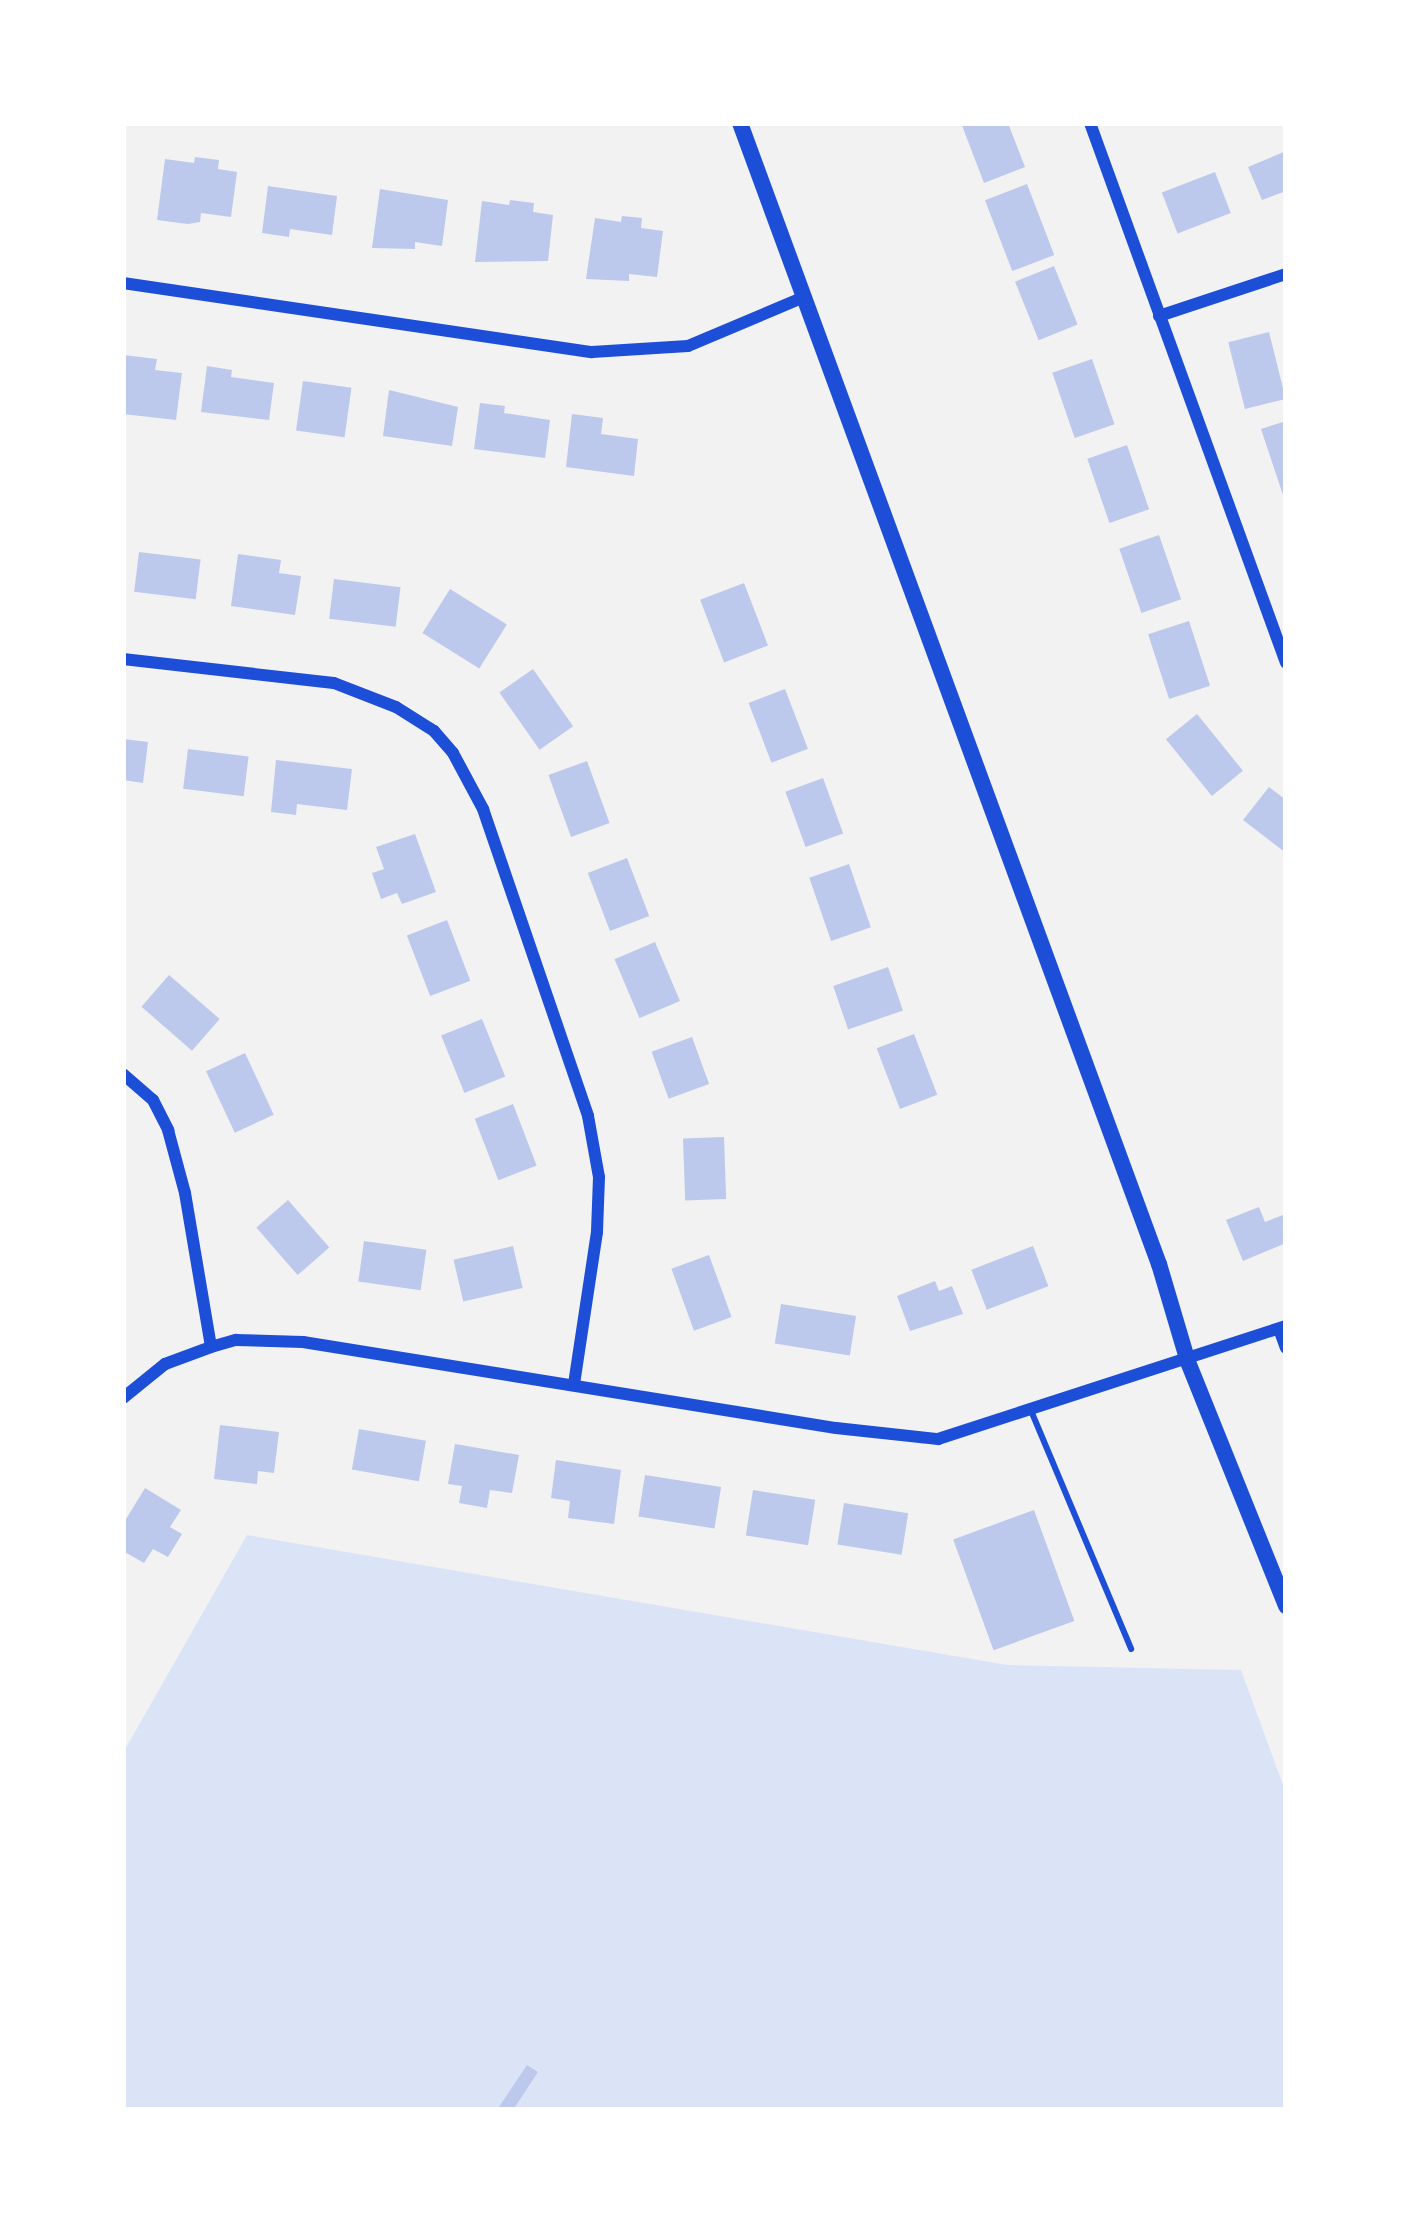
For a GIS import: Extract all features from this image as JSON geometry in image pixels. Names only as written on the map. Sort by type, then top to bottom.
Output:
[{"type":"main road","points":[[740,123],[1159,1264],[1188,1362],[1286,1606]]},
{"type":"street","points":[[1090,123],[1286,664]]},
{"type":"street","points":[[1159,316],[1286,274]]},
{"type":"street","points":[[123,283],[592,352],[688,346],[804,297]]},
{"type":"street","points":[[123,658],[334,682],[396,707],[434,730],[453,754],[483,808],[588,1117],[598,1177],[597,1232],[574,1384]]},
{"type":"street","points":[[123,1074],[153,1100],[168,1130],[185,1193],[211,1347]]},
{"type":"street","points":[[123,1398],[165,1364],[211,1347],[236,1340],[303,1342],[836,1428],[938,1439],[1032,1413],[1282,1327],[1286,1348]]},
{"type":"lane","points":[[1032,1413],[1131,1648]]},
{"type":"shaded area","points":[[247,1535],[1007,1665],[1241,1670],[1286,1793],[1286,2110],[123,2110],[123,1753]]},
{"type":"building","points":[[961,123],[1008,123],[1025,167],[984,183]]},
{"type":"building","points":[[1286,151],[1286,191],[1262,200],[1248,167]]},
{"type":"building","points":[[195,157],[219,160],[218,169],[237,172],[231,217],[201,213],[200,222],[188,224],[157,220],[165,159],[194,163]]},
{"type":"building","points":[[1215,172],[1231,213],[1178,234],[1162,192]]},
{"type":"building","points":[[1027,184],[1054,255],[1012,271],[985,200]]},
{"type":"building","points":[[268,186],[337,196],[332,235],[290,229],[289,237],[262,233]]},
{"type":"building","points":[[380,189],[448,200],[442,246],[415,242],[415,249],[372,248]]},
{"type":"building","points":[[510,200],[534,203],[533,212],[553,215],[548,261],[475,262],[482,201],[509,205]]},
{"type":"building","points":[[622,216],[642,218],[641,228],[663,231],[657,277],[629,274],[629,281],[586,279],[595,218],[621,222]]},
{"type":"building","points":[[1054,266],[1078,324],[1039,340],[1015,282]]},
{"type":"building","points":[[1269,332],[1286,399],[1245,409],[1228,342]]},
{"type":"building","points":[[123,355],[157,359],[155,370],[182,373],[176,420],[123,414]]},
{"type":"building","points":[[1092,359],[1114,424],[1075,438],[1052,373]]},
{"type":"building","points":[[207,366],[232,370],[231,377],[274,383],[269,420],[201,412]]},
{"type":"building","points":[[303,381],[352,388],[345,437],[296,431]]},
{"type":"building","points":[[389,390],[458,407],[452,446],[383,436]]},
{"type":"building","points":[[480,403],[505,406],[504,413],[550,420],[545,458],[474,449]]},
{"type":"building","points":[[572,414],[603,418],[601,434],[638,439],[634,476],[566,467]]},
{"type":"building","points":[[1286,421],[1286,501],[1285,501],[1261,429]]},
{"type":"building","points":[[1127,445],[1149,509],[1109,523],[1087,459]]},
{"type":"building","points":[[1159,535],[1181,599],[1141,613],[1119,549]]},
{"type":"building","points":[[139,552],[201,560],[196,599],[134,592]]},
{"type":"building","points":[[238,554],[281,560],[279,573],[301,576],[295,615],[231,606]]},
{"type":"building","points":[[334,579],[401,587],[396,627],[329,619]]},
{"type":"building","points":[[744,583],[768,646],[724,662],[700,600]]},
{"type":"building","points":[[450,589],[507,625],[479,669],[422,633]]},
{"type":"building","points":[[1189,621],[1210,686],[1169,699],[1148,634]]},
{"type":"building","points":[[533,669],[573,726],[540,750],[499,693]]},
{"type":"building","points":[[785,689],[808,749],[772,763],[749,703]]},
{"type":"building","points":[[1197,714],[1243,771],[1212,796],[1166,739]]},
{"type":"building","points":[[123,739],[148,742],[143,783],[123,780]]},
{"type":"building","points":[[188,749],[249,756],[244,796],[183,789]]},
{"type":"building","points":[[276,760],[352,769],[347,810],[297,804],[296,815],[271,812]]},
{"type":"building","points":[[587,761],[610,823],[571,837],[548,775]]},
{"type":"building","points":[[823,778],[843,833],[806,847],[785,792]]},
{"type":"building","points":[[1269,787],[1286,800],[1286,853],[1243,820]]},
{"type":"building","points":[[415,834],[436,892],[402,904],[397,893],[381,899],[372,873],[384,869],[376,847]]},
{"type":"building","points":[[627,858],[649,916],[610,931],[588,873]]},
{"type":"building","points":[[849,864],[871,927],[831,941],[809,878]]},
{"type":"building","points":[[447,920],[470,981],[430,996],[407,935]]},
{"type":"building","points":[[655,942],[680,1001],[640,1018],[614,959]]},
{"type":"building","points":[[888,967],[903,1010],[848,1029],[833,986]]},
{"type":"building","points":[[169,975],[220,1019],[192,1051],[141,1007]]},
{"type":"building","points":[[482,1019],[505,1076],[464,1093],[441,1035]]},
{"type":"building","points":[[914,1034],[937,1095],[900,1109],[877,1048]]},
{"type":"building","points":[[692,1037],[709,1084],[669,1099],[652,1052]]},
{"type":"building","points":[[245,1053],[274,1115],[235,1133],[206,1071]]},
{"type":"building","points":[[513,1104],[537,1166],[498,1180],[475,1119]]},
{"type":"building","points":[[724,1137],[726,1199],[685,1200],[683,1138]]},
{"type":"building","points":[[288,1200],[329,1248],[298,1275],[256,1228]]},
{"type":"building","points":[[1259,1207],[1265,1222],[1283,1215],[1286,1243],[1243,1261],[1226,1220]]},
{"type":"building","points":[[364,1241],[426,1250],[421,1290],[358,1282]]},
{"type":"building","points":[[513,1246],[523,1288],[463,1302],[454,1260]]},
{"type":"building","points":[[1033,1246],[1048,1286],[987,1310],[971,1270]]},
{"type":"building","points":[[709,1255],[732,1317],[694,1331],[671,1269]]},
{"type":"building","points":[[935,1281],[939,1291],[952,1286],[963,1314],[910,1331],[897,1296]]},
{"type":"building","points":[[781,1304],[856,1316],[850,1355],[775,1344]]},
{"type":"building","points":[[220,1425],[279,1432],[274,1473],[258,1471],[257,1484],[214,1479]]},
{"type":"building","points":[[359,1429],[426,1441],[419,1481],[352,1469]]},
{"type":"building","points":[[455,1444],[519,1455],[512,1493],[490,1490],[487,1508],[459,1503],[462,1486],[448,1484]]},
{"type":"building","points":[[556,1460],[621,1470],[614,1524],[568,1518],[570,1501],[551,1498]]},
{"type":"building","points":[[645,1475],[721,1487],[714,1529],[638,1516]]},
{"type":"building","points":[[145,1488],[181,1510],[170,1527],[182,1534],[168,1557],[153,1549],[144,1563],[123,1551],[123,1524]]},
{"type":"building","points":[[753,1490],[815,1500],[808,1545],[746,1535]]},
{"type":"building","points":[[844,1503],[908,1513],[902,1555],[837,1544]]},
{"type":"building","points":[[1034,1510],[1074,1621],[994,1650],[953,1539]]},
{"type":"building","points":[[527,2065],[538,2072],[513,2110],[497,2110]]}]
